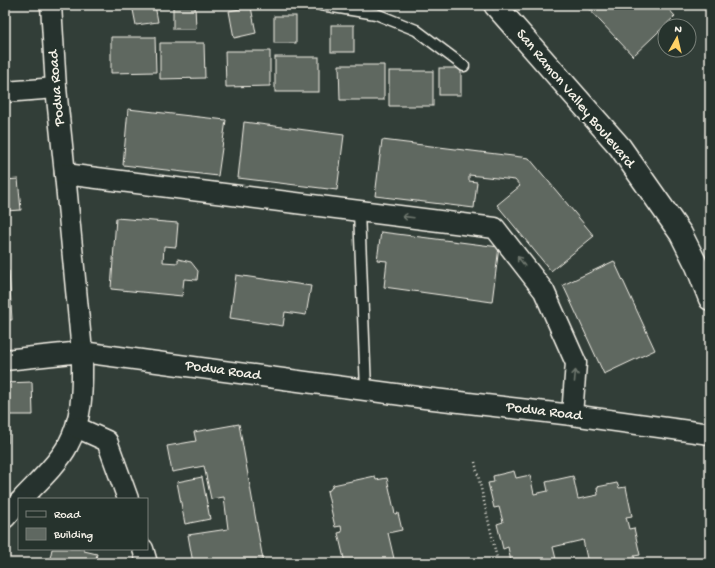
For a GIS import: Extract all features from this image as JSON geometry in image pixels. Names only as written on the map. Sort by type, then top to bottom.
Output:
[{"type":"main road","name":"San Ramon Valley Boulevard","points":[[495,5],[620,147],[682,234],[710,299]]},
{"type":"street","name":"Podva Road","points":[[51,5],[56,88],[82,352],[710,434]]},
{"type":"street","points":[[5,92],[56,88]]},
{"type":"street","points":[[65,174],[495,228],[544,292],[576,362],[572,415]]},
{"type":"street","points":[[5,360],[82,352],[82,405],[76,427],[68,446],[55,463],[23,498]]},
{"type":"street","points":[[76,427],[107,441],[128,498]]},
{"type":"street","points":[[5,518],[18,503]]},
{"type":"street","points":[[143,550],[147,563]]},
{"type":"lane","points":[[321,5],[376,14],[416,30],[464,66]]},
{"type":"lane","points":[[359,211],[366,390]]},
{"type":"path","points":[[475,462],[498,563]]},
{"type":"building","points":[[132,5],[155,5],[158,22],[136,25]]},
{"type":"building","points":[[173,5],[195,5],[196,29],[173,29]]},
{"type":"building","points":[[585,5],[665,5],[675,16],[673,18],[657,18],[657,33],[633,56]]},
{"type":"building","points":[[251,7],[256,33],[234,38],[229,11]]},
{"type":"building","points":[[274,16],[296,16],[296,43],[274,43]]},
{"type":"building","points":[[331,25],[354,25],[354,52],[331,52]]},
{"type":"building","points":[[111,37],[155,37],[156,72],[111,73]]},
{"type":"building","points":[[160,43],[204,43],[205,78],[160,79]]},
{"type":"building","points":[[225,51],[270,51],[270,86],[226,87]]},
{"type":"building","points":[[275,57],[319,57],[319,92],[275,92]]},
{"type":"building","points":[[339,65],[384,65],[384,100],[340,100]]},
{"type":"building","points":[[439,68],[461,68],[461,95],[439,95]]},
{"type":"building","points":[[389,71],[433,71],[433,106],[389,106]]},
{"type":"building","points":[[128,109],[226,120],[218,176],[123,165]]},
{"type":"building","points":[[244,122],[344,135],[337,190],[238,178]]},
{"type":"building","points":[[382,140],[529,158],[594,236],[551,271],[497,205],[520,186],[515,180],[469,175],[469,181],[477,182],[474,208],[375,196]]},
{"type":"building","points":[[18,179],[21,210],[5,211],[5,180]]},
{"type":"building","points":[[116,218],[178,223],[176,247],[164,246],[163,262],[178,263],[178,259],[191,262],[198,271],[197,280],[184,279],[182,296],[111,289]]},
{"type":"building","points":[[381,232],[499,247],[492,302],[384,287],[387,261],[377,260]]},
{"type":"building","points":[[614,261],[655,350],[604,374],[563,285]]},
{"type":"building","points":[[5,271],[9,271],[12,320],[5,320]]},
{"type":"building","points":[[236,275],[311,286],[306,315],[285,312],[283,326],[230,318]]},
{"type":"building","points":[[32,382],[33,415],[8,415],[8,443],[5,443],[5,383]]},
{"type":"building","points":[[239,424],[263,560],[241,563],[193,563],[188,535],[228,529],[224,497],[211,499],[204,466],[172,472],[167,446],[196,441],[194,432]]},
{"type":"building","points":[[514,471],[516,478],[530,475],[534,494],[548,491],[546,482],[573,476],[578,499],[598,495],[597,487],[617,483],[619,488],[626,487],[632,516],[626,517],[629,529],[634,528],[640,555],[634,556],[636,563],[588,563],[583,540],[553,547],[557,563],[508,563],[511,562],[508,547],[503,549],[497,524],[503,522],[499,507],[494,508],[488,483],[494,482],[493,476]]},
{"type":"building","points":[[375,476],[376,480],[387,478],[395,514],[398,513],[402,530],[388,533],[395,563],[345,563],[338,533],[342,532],[341,526],[335,527],[327,491],[330,490],[333,485]]},
{"type":"building","points":[[202,477],[210,519],[185,524],[177,482]]},
{"type":"building","points":[[52,550],[84,550],[97,554],[95,563],[49,563]]},
{"type":"building","points":[[710,557],[710,563],[678,563]]}]
